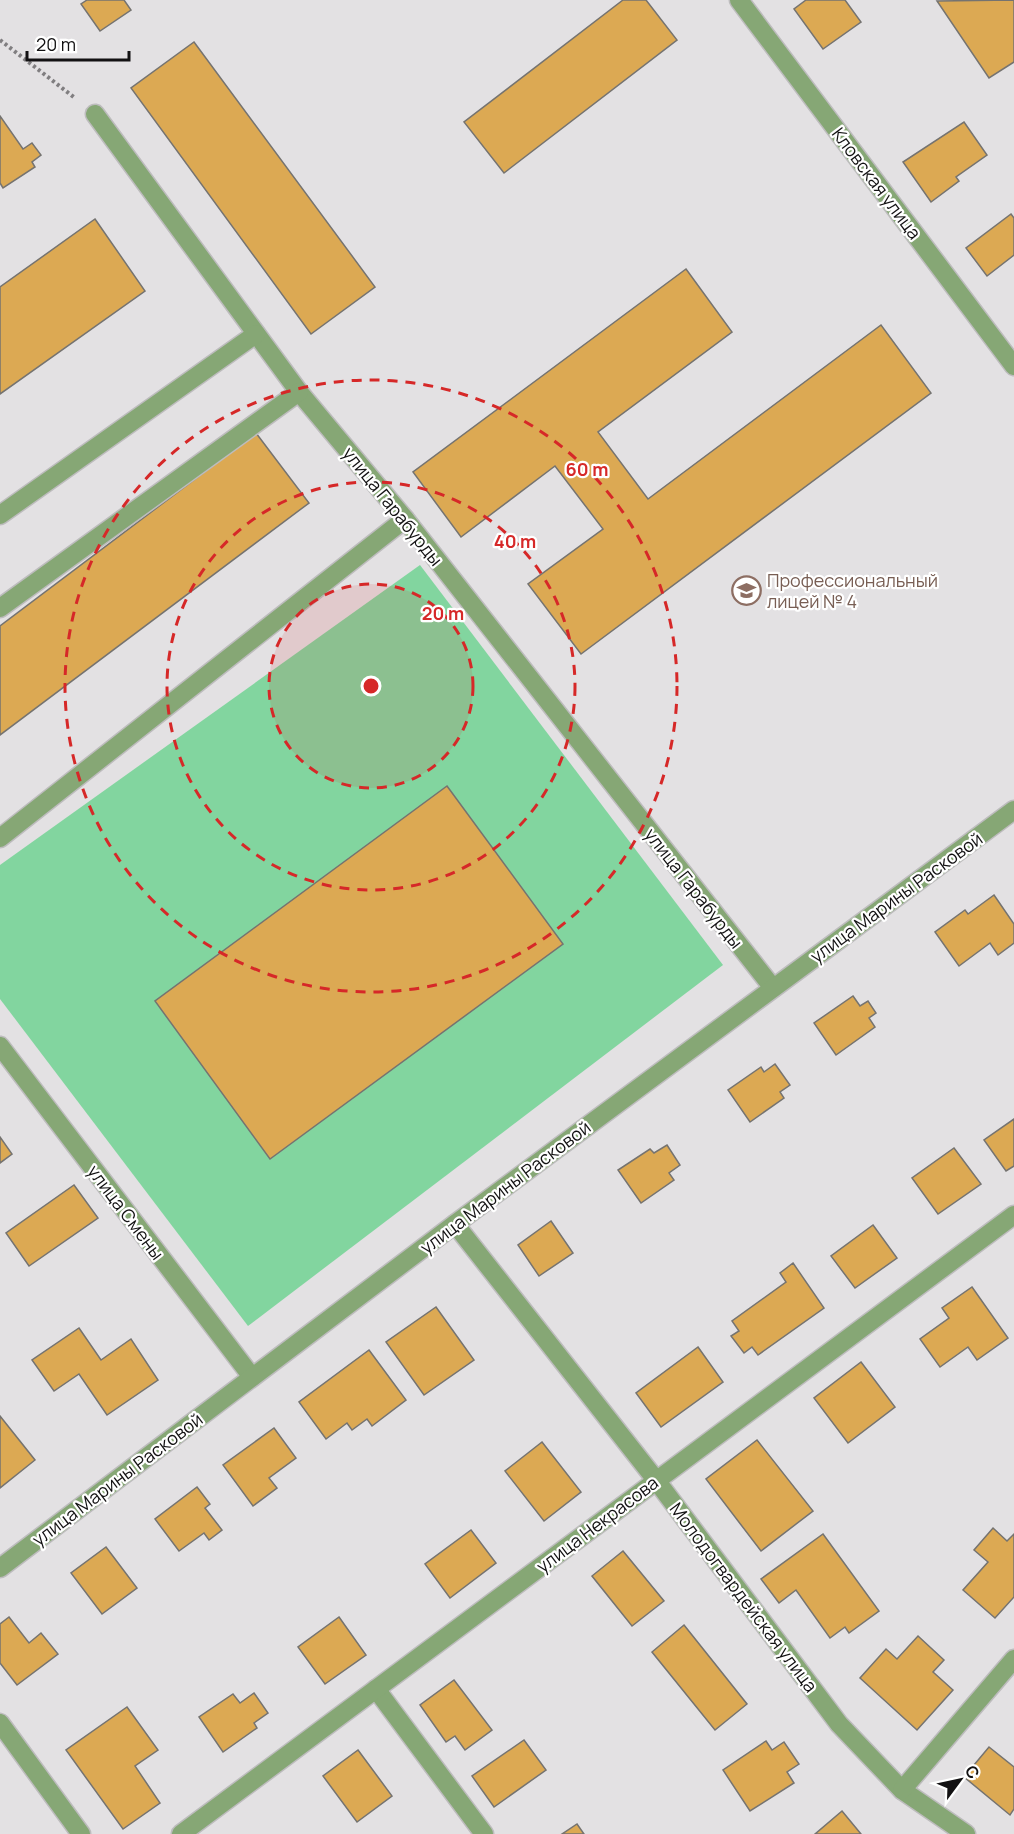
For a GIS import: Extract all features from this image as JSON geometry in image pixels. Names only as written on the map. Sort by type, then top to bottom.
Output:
[{"type":"street","name":"Кловская улица","points":[[740,0],[1014,366]]},
{"type":"street","name":"улица Гарабурды","points":[[95,114],[299,392],[405,519],[773,988]]},
{"type":"street","points":[[0,515],[256,334]]},
{"type":"street","points":[[0,608],[299,392]]},
{"type":"street","points":[[0,838],[405,519]]},
{"type":"street","name":"улица Марины Расковой","points":[[0,1568],[455,1224],[1014,810]]},
{"type":"street","name":"улица Смены","points":[[0,1046],[252,1377]]},
{"type":"street","name":"улица Некрасова","points":[[182,1834],[1014,1215]]},
{"type":"street","name":"Молодогвардейская улица","points":[[455,1224],[656,1480],[839,1724],[902,1790],[966,1834]]},
{"type":"street","points":[[902,1790],[1014,1659]]},
{"type":"street","points":[[376,1689],[484,1834]]},
{"type":"street","points":[[0,1723],[81,1834]]},
{"type":"path","points":[[0,40],[95,114]]},
{"type":"green space","points":[[420,565],[723,965],[248,1326],[0,999],[0,865]]},
{"type":"building","points":[[87,0],[124,0],[131,10],[100,31],[81,4]]},
{"type":"building","points":[[623,0],[646,0],[677,40],[504,173],[464,122]]},
{"type":"building","points":[[806,0],[845,0],[861,22],[823,49],[794,9]]},
{"type":"building","points":[[1014,0],[1014,62],[989,78],[937,1]]},
{"type":"building","points":[[194,42],[375,287],[311,334],[131,88]]},
{"type":"building","points":[[0,116],[23,149],[32,143],[41,155],[32,162],[35,167],[3,188],[0,183]]},
{"type":"building","points":[[964,122],[987,155],[956,177],[959,181],[931,202],[903,162]]},
{"type":"building","points":[[1011,214],[1014,218],[1014,255],[987,276],[966,248]]},
{"type":"building","points":[[95,219],[145,291],[0,394],[0,287]]},
{"type":"building","points":[[686,269],[732,332],[598,432],[648,499],[881,325],[931,393],[581,654],[528,584],[603,529],[555,466],[461,537],[413,472]]},
{"type":"building","points":[[256,433],[309,503],[0,735],[0,626]]},
{"type":"building","points":[[447,786],[563,944],[270,1159],[155,1001]]},
{"type":"building","points":[[994,895],[1014,924],[1014,943],[998,955],[990,943],[959,966],[935,932],[965,910],[968,914]]},
{"type":"building","points":[[853,996],[860,1006],[868,1001],[876,1013],[869,1018],[875,1027],[836,1055],[814,1023]]},
{"type":"building","points":[[775,1064],[790,1085],[780,1092],[784,1098],[750,1122],[728,1090],[761,1067],[764,1072]]},
{"type":"building","points":[[1014,1119],[1014,1166],[1006,1171],[984,1140]]},
{"type":"building","points":[[0,1137],[12,1154],[0,1163]]},
{"type":"building","points":[[667,1145],[680,1165],[669,1173],[674,1180],[641,1203],[618,1170],[650,1149],[654,1153]]},
{"type":"building","points":[[954,1148],[981,1184],[938,1214],[912,1178]]},
{"type":"building","points":[[74,1185],[98,1218],[29,1266],[6,1233]]},
{"type":"building","points":[[551,1221],[573,1253],[539,1276],[518,1245]]},
{"type":"building","points":[[873,1225],[897,1258],[855,1288],[831,1256]]},
{"type":"building","points":[[793,1263],[824,1308],[758,1355],[752,1347],[744,1353],[731,1336],[739,1331],[732,1321],[786,1282],[780,1273]]},
{"type":"building","points":[[972,1287],[1008,1338],[977,1360],[968,1347],[940,1367],[920,1339],[949,1318],[942,1308]]},
{"type":"building","points":[[436,1307],[474,1360],[424,1395],[386,1342]]},
{"type":"building","points":[[79,1328],[101,1360],[131,1339],[158,1380],[107,1415],[79,1374],[54,1391],[32,1360]]},
{"type":"building","points":[[698,1347],[723,1382],[661,1427],[636,1393]]},
{"type":"building","points":[[369,1350],[406,1400],[372,1426],[367,1419],[352,1430],[347,1423],[326,1439],[299,1402]]},
{"type":"building","points":[[861,1362],[895,1407],[848,1443],[814,1398]]},
{"type":"building","points":[[0,1416],[35,1460],[0,1488]]},
{"type":"building","points":[[274,1428],[296,1458],[269,1478],[277,1488],[253,1506],[223,1465]]},
{"type":"building","points":[[757,1440],[813,1511],[761,1551],[706,1479]]},
{"type":"building","points":[[542,1442],[581,1492],[544,1521],[505,1471]]},
{"type":"building","points":[[197,1487],[210,1504],[205,1508],[222,1530],[209,1540],[204,1533],[179,1551],[155,1519]]},
{"type":"building","points":[[993,1528],[1007,1541],[1014,1534],[1014,1597],[995,1618],[963,1590],[988,1562],[974,1550]]},
{"type":"building","points":[[471,1530],[496,1563],[450,1598],[425,1564]]},
{"type":"building","points":[[823,1534],[879,1611],[849,1633],[845,1627],[830,1638],[796,1590],[779,1603],[761,1579]]},
{"type":"building","points":[[106,1547],[137,1588],[102,1614],[71,1573]]},
{"type":"building","points":[[623,1551],[664,1601],[632,1626],[592,1576]]},
{"type":"building","points":[[9,1617],[29,1643],[41,1633],[58,1654],[17,1685],[0,1663],[0,1624]]},
{"type":"building","points":[[339,1617],[366,1655],[325,1684],[298,1647]]},
{"type":"building","points":[[684,1625],[747,1704],[715,1730],[652,1652]]},
{"type":"building","points":[[918,1636],[944,1660],[933,1672],[953,1690],[917,1730],[860,1678],[886,1649],[897,1659]]},
{"type":"building","points":[[454,1680],[492,1730],[465,1750],[455,1736],[446,1742],[420,1705]]},
{"type":"building","points":[[254,1693],[268,1713],[254,1723],[257,1728],[223,1752],[199,1717],[233,1694],[240,1703]]},
{"type":"building","points":[[127,1707],[158,1750],[135,1766],[160,1803],[123,1829],[66,1750]]},
{"type":"building","points":[[524,1740],[546,1770],[494,1807],[472,1776]]},
{"type":"building","points":[[766,1741],[772,1750],[784,1742],[799,1764],[787,1772],[794,1783],[750,1811],[723,1770]]},
{"type":"building","points":[[989,1747],[1014,1767],[1014,1809],[1010,1815],[964,1777]]},
{"type":"building","points":[[358,1750],[392,1796],[357,1822],[323,1776]]},
{"type":"building","points":[[842,1811],[861,1834],[815,1834]]},
{"type":"building","points":[[577,1824],[584,1834],[562,1834]]},
{"type":"place","name":"Профессиональный лицей № 4","points":[[746,590]]}]
